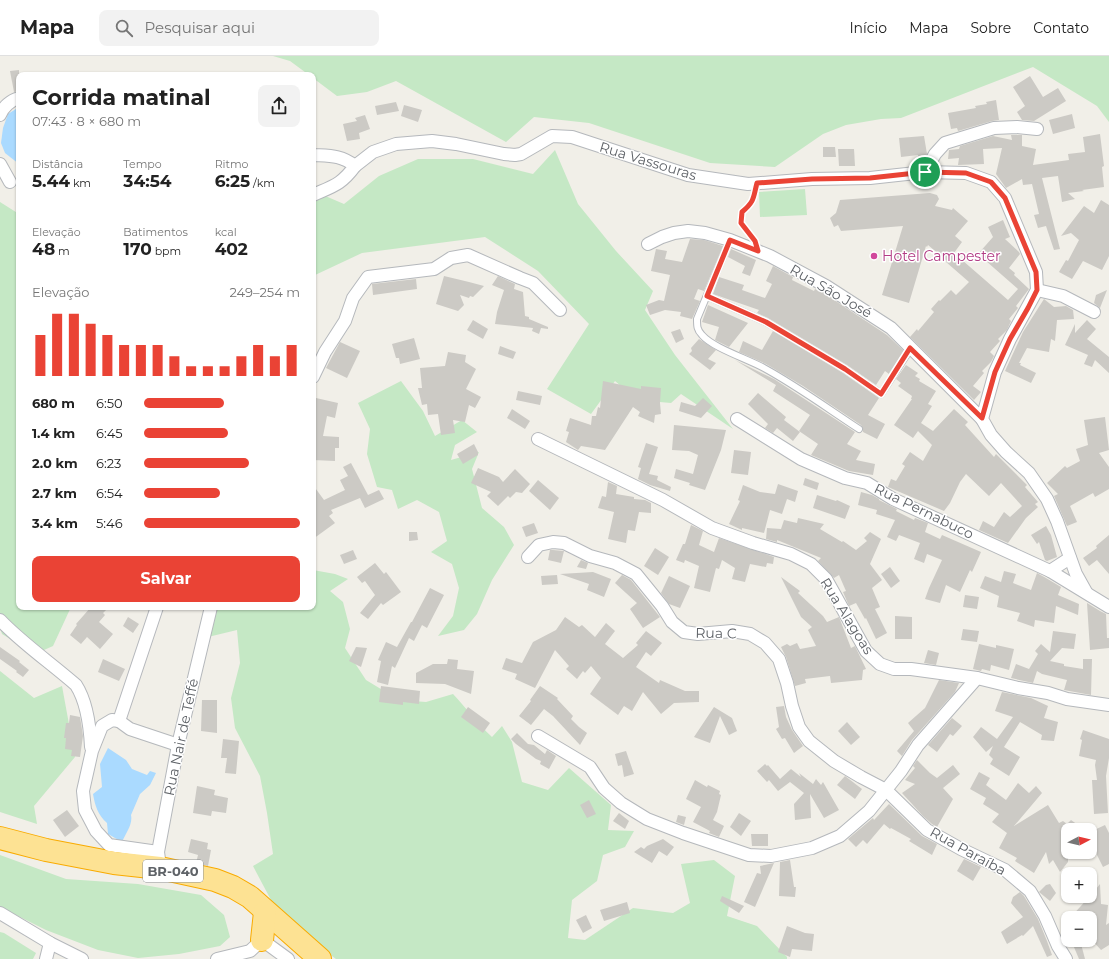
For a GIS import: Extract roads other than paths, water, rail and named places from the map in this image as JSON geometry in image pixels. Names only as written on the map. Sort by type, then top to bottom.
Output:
[{"type":"highway","name":"BR-040","points":[[0,838],[46,850],[114,863],[159,860],[215,880],[233,887],[250,897],[265,912],[320,959]]},
{"type":"highway","points":[[262,940],[265,912]]},
{"type":"street","points":[[0,115],[3,108],[16,98]]},
{"type":"street","points":[[925,172],[935,154],[946,143],[994,128],[1017,127],[1038,129]]},
{"type":"street","name":"Rua Vassouras","points":[[316,194],[337,185],[348,176],[355,166],[373,152],[396,144],[432,141],[515,155],[521,154],[552,136],[572,138],[688,175],[748,184],[812,179],[870,178],[925,172],[966,173],[991,182],[1005,198],[1036,272],[1037,290]]},
{"type":"street","points":[[316,154],[338,156],[355,166]]},
{"type":"street","points":[[0,164],[10,182]]},
{"type":"street","name":"Rua São José","points":[[648,244],[674,233],[705,233],[730,240],[770,256],[826,286],[891,328],[982,418]]},
{"type":"street","points":[[316,371],[325,352],[345,321],[353,298],[368,277],[434,269],[451,258],[468,255],[520,278],[533,282],[560,310]]},
{"type":"street","points":[[1086,592],[1076,574],[1047,499],[1029,473],[1006,452],[991,435],[982,418],[995,372],[1010,339],[1037,290],[1063,296],[1094,312]]},
{"type":"street","name":"Rua Pernabuco","points":[[737,419],[801,458],[845,478],[867,483],[893,499],[1050,571],[1109,607]]},
{"type":"street","name":"Rua Alagoas","points":[[538,439],[663,500],[712,528],[753,543],[791,554],[810,564],[826,579],[866,651],[880,664],[894,669],[911,669],[977,678],[1018,688],[1048,693],[1067,699],[1109,705]]},
{"type":"street","name":"Rua C","points":[[528,557],[539,545],[553,542],[564,543],[590,556],[615,563],[636,574],[662,606],[672,622],[684,632],[698,634],[732,630],[750,634],[765,643],[779,659],[788,683],[792,706],[799,727],[809,741],[834,761],[886,790]]},
{"type":"street","points":[[1050,571],[1070,558]]},
{"type":"street","points":[[119,721],[156,610]]},
{"type":"street","name":"Rua Nair de Teffé","points":[[159,860],[178,745],[210,610]]},
{"type":"street","points":[[0,620],[16,637],[31,647],[76,685],[82,693],[92,750]]},
{"type":"street","points":[[538,736],[590,767],[604,788],[621,802],[647,819],[683,834],[750,855],[771,856],[812,848],[840,836],[869,811],[901,771],[918,745],[977,678]]},
{"type":"street","points":[[159,860],[109,845],[96,831],[85,810],[83,791],[92,750],[102,726],[112,720],[119,721],[130,729],[178,745]]},
{"type":"street","name":"Rua Paraíba","points":[[886,790],[928,830],[961,849],[1005,870],[1030,891],[1045,916],[1058,946],[1066,959]]},
{"type":"street","points":[[0,913],[50,943],[82,959]]},
{"type":"street","points":[[217,959],[250,951],[262,940],[288,959]]},
{"type":"street","points":[[46,959],[50,943]]},
{"type":"lane","points":[[730,240],[697,319],[697,328],[702,336],[711,343],[762,367],[788,382],[859,429]]},
{"type":"lane","points":[[707,296],[766,322],[845,369],[881,394],[910,348]]},
{"type":"water","points":[[16,109],[16,162],[5,153],[1,143],[3,128],[8,114]]},
{"type":"water","points":[[108,748],[126,760],[132,769],[147,775],[150,771],[156,773],[150,785],[140,794],[131,815],[130,825],[122,842],[108,834],[107,823],[97,810],[93,794],[102,787],[100,764]]},
{"type":"place","name":"Hotel Campester","points":[[874,256]]}]
